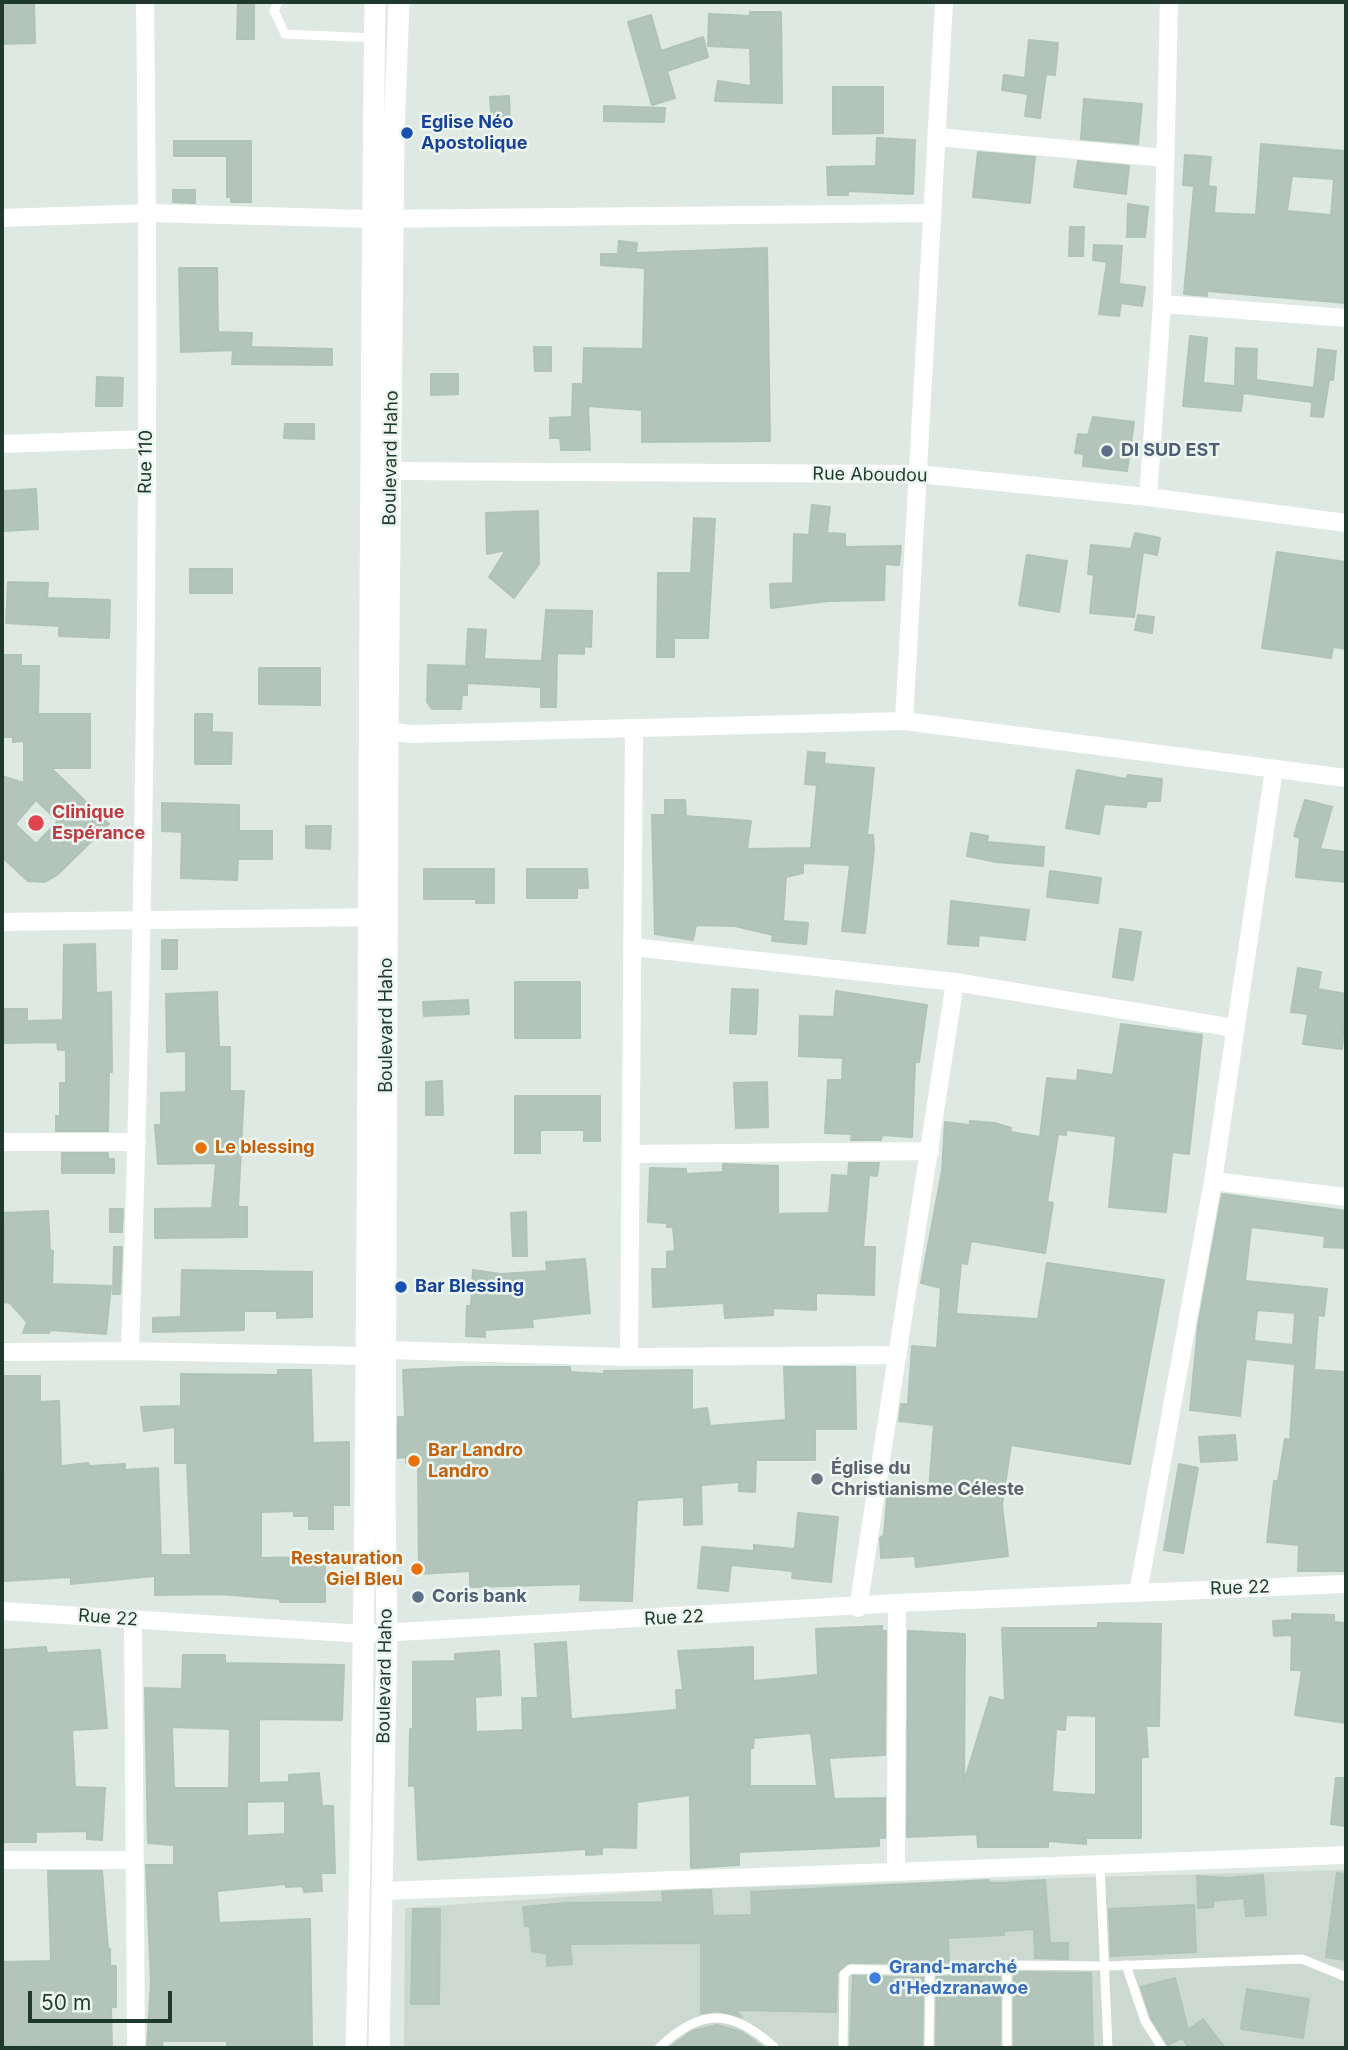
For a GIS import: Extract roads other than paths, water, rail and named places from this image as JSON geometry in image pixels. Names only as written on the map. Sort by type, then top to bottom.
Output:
[{"type":"main road","name":"Boulevard Haho","points":[[375,2],[372,219],[377,1353],[387,1633],[379,2048]]},
{"type":"main road","name":"Boulevard Haho","points":[[377,917],[388,731],[394,134],[399,2]]},
{"type":"main road","name":"Boulevard Haho","points":[[356,2048],[363,1634],[377,1353]]},
{"type":"street","name":"Rue 110","points":[[130,1351],[137,1142],[147,439],[145,2]]},
{"type":"street","points":[[904,721],[944,2]]},
{"type":"street","points":[[1148,497],[1162,304],[1169,2]]},
{"type":"street","points":[[937,136],[1165,158]]},
{"type":"street","points":[[2,218],[148,213],[372,219],[932,213]]},
{"type":"street","points":[[1162,304],[1346,318]]},
{"type":"street","points":[[2,444],[147,439]]},
{"type":"street","name":"Rue Aboudou","points":[[390,471],[918,474],[1148,497],[1346,523]]},
{"type":"street","points":[[388,731],[411,734],[634,730],[904,721],[1346,778]]},
{"type":"street","points":[[629,1357],[634,730]]},
{"type":"street","points":[[1138,1593],[1213,1181],[1274,769]]},
{"type":"street","points":[[2,922],[377,917]]},
{"type":"street","points":[[632,947],[955,982],[1234,1028]]},
{"type":"street","points":[[858,1608],[955,982]]},
{"type":"street","points":[[2,1142],[137,1142]]},
{"type":"street","points":[[631,1154],[930,1151]]},
{"type":"street","points":[[1213,1181],[1346,1197]]},
{"type":"street","points":[[2,1352],[629,1357],[898,1355]]},
{"type":"street","name":"Rue 22","points":[[2,1611],[363,1634],[858,1608],[897,1603],[1346,1584]]},
{"type":"street","points":[[896,1871],[897,1603]]},
{"type":"street","points":[[133,1620],[136,2048]]},
{"type":"street","points":[[382,1891],[1346,1856]]},
{"type":"street","points":[[2,1860],[133,1860]]},
{"type":"lane","points":[[278,2],[274,10],[285,34],[375,38]]},
{"type":"lane","points":[[1100,1865],[1107,1966],[1108,2048]]},
{"type":"lane","points":[[843,2048],[844,1974],[859,1968],[930,1971],[1007,1965],[1107,1966],[1302,1959],[1346,1977]]},
{"type":"lane","points":[[1007,1965],[1007,2048]]},
{"type":"lane","points":[[1126,1965],[1145,2021],[1162,2048]]},
{"type":"lane","points":[[929,2048],[930,1971]]},
{"type":"lane","points":[[659,2048],[680,2028],[715,2018],[752,2027],[775,2048]]},
{"type":"place","name":"Eglise Néo Apostolique","points":[[407,133]]},
{"type":"place","name":"DI SUD EST","points":[[1107,451]]},
{"type":"place","name":"Clinique Espérance","points":[[36,823]]},
{"type":"place","name":"Le blessing","points":[[201,1148]]},
{"type":"place","name":"Bar Blessing","points":[[401,1287]]},
{"type":"place","name":"Bar Landro Landro","points":[[414,1461]]},
{"type":"place","name":"Église du Christianisme Céleste","points":[[817,1479]]},
{"type":"place","name":"Restauration Giel Bleu","points":[[417,1569]]},
{"type":"place","name":"Coris bank","points":[[418,1597]]},
{"type":"place","name":"Grand-marché d'Hedzranawoe","points":[[875,1978]]}]
